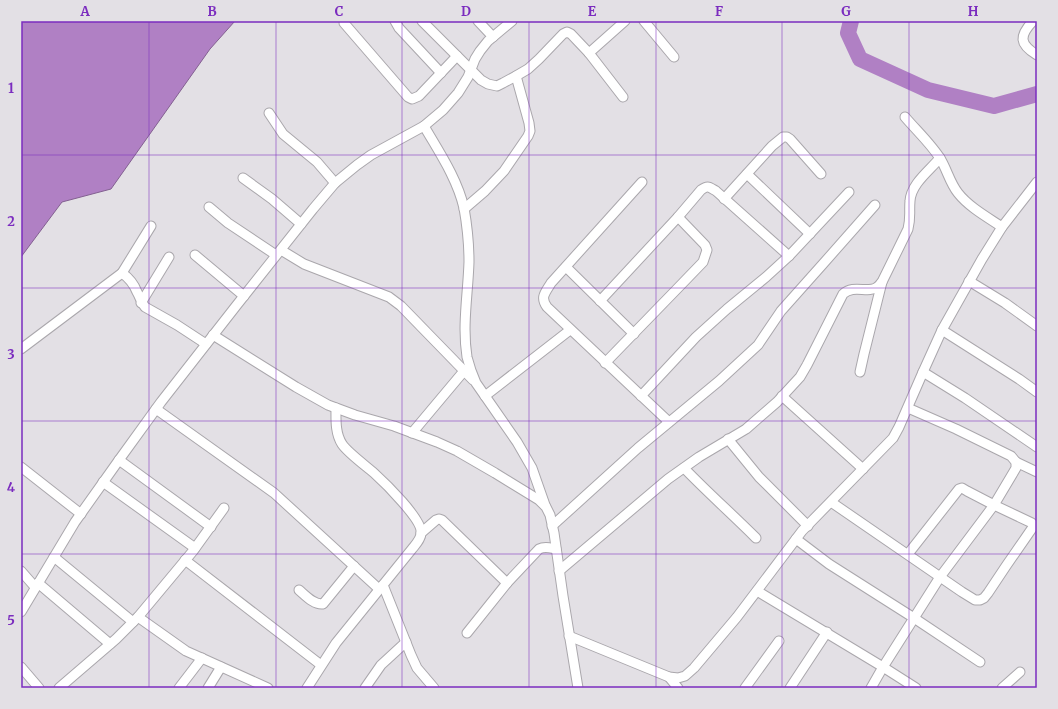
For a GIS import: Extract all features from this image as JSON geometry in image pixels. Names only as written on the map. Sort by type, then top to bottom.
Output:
[{"type":"street","points":[[395,21],[399,28],[441,73]]},
{"type":"street","points":[[422,21],[481,80],[488,84],[497,86],[528,69],[563,34],[567,32],[571,34],[589,53],[623,97]]},
{"type":"street","points":[[478,21],[493,37]]},
{"type":"street","points":[[21,612],[36,585],[81,514],[156,409],[278,252],[335,183],[357,164],[424,126],[443,110],[458,94],[480,51],[488,41],[512,21]]},
{"type":"street","points":[[589,53],[625,21]]},
{"type":"street","points":[[644,21],[674,57]]},
{"type":"street","points":[[1033,21],[1022,38],[1024,44],[1029,50],[1037,55]]},
{"type":"street","points":[[344,24],[408,97],[412,99],[419,96],[457,56]]},
{"type":"street","points":[[464,209],[485,191],[504,171],[528,136],[530,130],[529,123],[516,76]]},
{"type":"street","points":[[269,113],[283,134],[317,162],[335,183]]},
{"type":"street","points":[[904,117],[940,158],[957,192],[976,209],[1002,227]]},
{"type":"street","points":[[424,126],[450,172],[459,191],[464,209],[469,262],[465,337],[468,358],[476,383]]},
{"type":"street","points":[[724,199],[783,136],[790,139],[821,174]]},
{"type":"street","points":[[860,372],[882,282],[908,229],[910,220],[911,193],[914,186],[940,158]]},
{"type":"street","points":[[747,174],[810,234]]},
{"type":"street","points":[[243,178],[272,198],[301,224]]},
{"type":"street","points":[[642,182],[551,283],[543,298],[547,307],[570,330],[669,422]]},
{"type":"street","points":[[569,636],[670,677],[678,678],[685,676],[694,668],[736,617],[796,539],[893,438],[908,408],[942,330],[969,281],[1002,227],[1037,182]]},
{"type":"street","points":[[600,301],[705,187],[710,187],[789,256]]},
{"type":"street","points":[[641,396],[696,337],[789,256],[849,192]]},
{"type":"street","points":[[552,526],[638,448],[719,382],[758,345],[781,311],[875,205]]},
{"type":"street","points":[[209,207],[228,223],[278,252],[304,264],[389,297],[401,306],[476,383],[517,442],[532,468],[550,515],[578,688]]},
{"type":"street","points":[[606,363],[703,262],[707,250],[705,245],[678,217]]},
{"type":"street","points":[[21,349],[122,273],[151,226]]},
{"type":"street","points":[[195,256],[244,296]]},
{"type":"street","points":[[141,302],[169,257]]},
{"type":"street","points":[[566,267],[634,334]]},
{"type":"street","points":[[122,273],[133,283],[141,302],[149,310],[177,325],[206,344]]},
{"type":"street","points":[[969,281],[1005,303],[1037,326]]},
{"type":"street","points":[[560,571],[668,479],[699,457],[746,429],[782,396],[800,377],[843,294],[847,290],[876,288],[882,282]]},
{"type":"street","points":[[485,396],[570,330]]},
{"type":"street","points":[[942,330],[1037,392]]},
{"type":"street","points":[[213,335],[296,387],[336,408],[394,426],[457,451],[539,500],[546,507]]},
{"type":"street","points":[[412,433],[464,371]]},
{"type":"street","points":[[923,372],[965,398],[1037,447]]},
{"type":"street","points":[[782,396],[863,469]]},
{"type":"street","points":[[307,688],[336,643],[412,549],[421,533],[421,527],[417,520],[402,501],[376,474],[342,445],[336,426],[336,408]]},
{"type":"street","points":[[908,408],[990,446],[1010,456],[1016,462],[1037,472]]},
{"type":"street","points":[[156,409],[274,493],[354,566],[381,587],[406,642],[410,655],[431,687]]},
{"type":"street","points":[[728,439],[759,477],[808,526]]},
{"type":"street","points":[[119,460],[211,527]]},
{"type":"street","points":[[871,688],[940,577],[994,505],[1016,468],[1016,462]]},
{"type":"street","points":[[21,467],[81,514]]},
{"type":"street","points":[[684,468],[756,538]]},
{"type":"street","points":[[103,482],[195,548]]},
{"type":"street","points":[[831,502],[975,600],[984,598],[988,593],[1033,527],[1032,523],[962,488],[959,489],[908,554]]},
{"type":"street","points":[[59,688],[136,620],[195,548],[224,508]]},
{"type":"street","points":[[421,533],[436,520],[442,520],[507,583]]},
{"type":"street","points":[[796,539],[829,564],[980,662]]},
{"type":"street","points":[[467,633],[507,583],[539,549],[546,547],[556,549]]},
{"type":"street","points":[[54,557],[136,620],[186,650],[268,688]]},
{"type":"street","points":[[185,560],[321,666]]},
{"type":"street","points":[[299,590],[314,602],[323,604],[354,566]]},
{"type":"street","points":[[21,571],[36,585],[110,644]]},
{"type":"street","points":[[757,590],[916,688]]},
{"type":"street","points":[[790,688],[827,632]]},
{"type":"street","points":[[745,688],[779,641]]},
{"type":"street","points":[[365,688],[381,665],[406,642]]},
{"type":"street","points":[[179,688],[202,658]]},
{"type":"street","points":[[21,667],[39,688]]},
{"type":"street","points":[[208,688],[221,667]]},
{"type":"street","points":[[1002,688],[1020,672]]},
{"type":"street","points":[[670,677],[678,688]]},
{"type":"shaded area","points":[[21,21],[235,21],[210,49],[111,189],[62,202],[21,257]]},
{"type":"waterway","points":[[851,21],[848,33],[860,59],[928,90],[994,106],[1037,94]]}]
